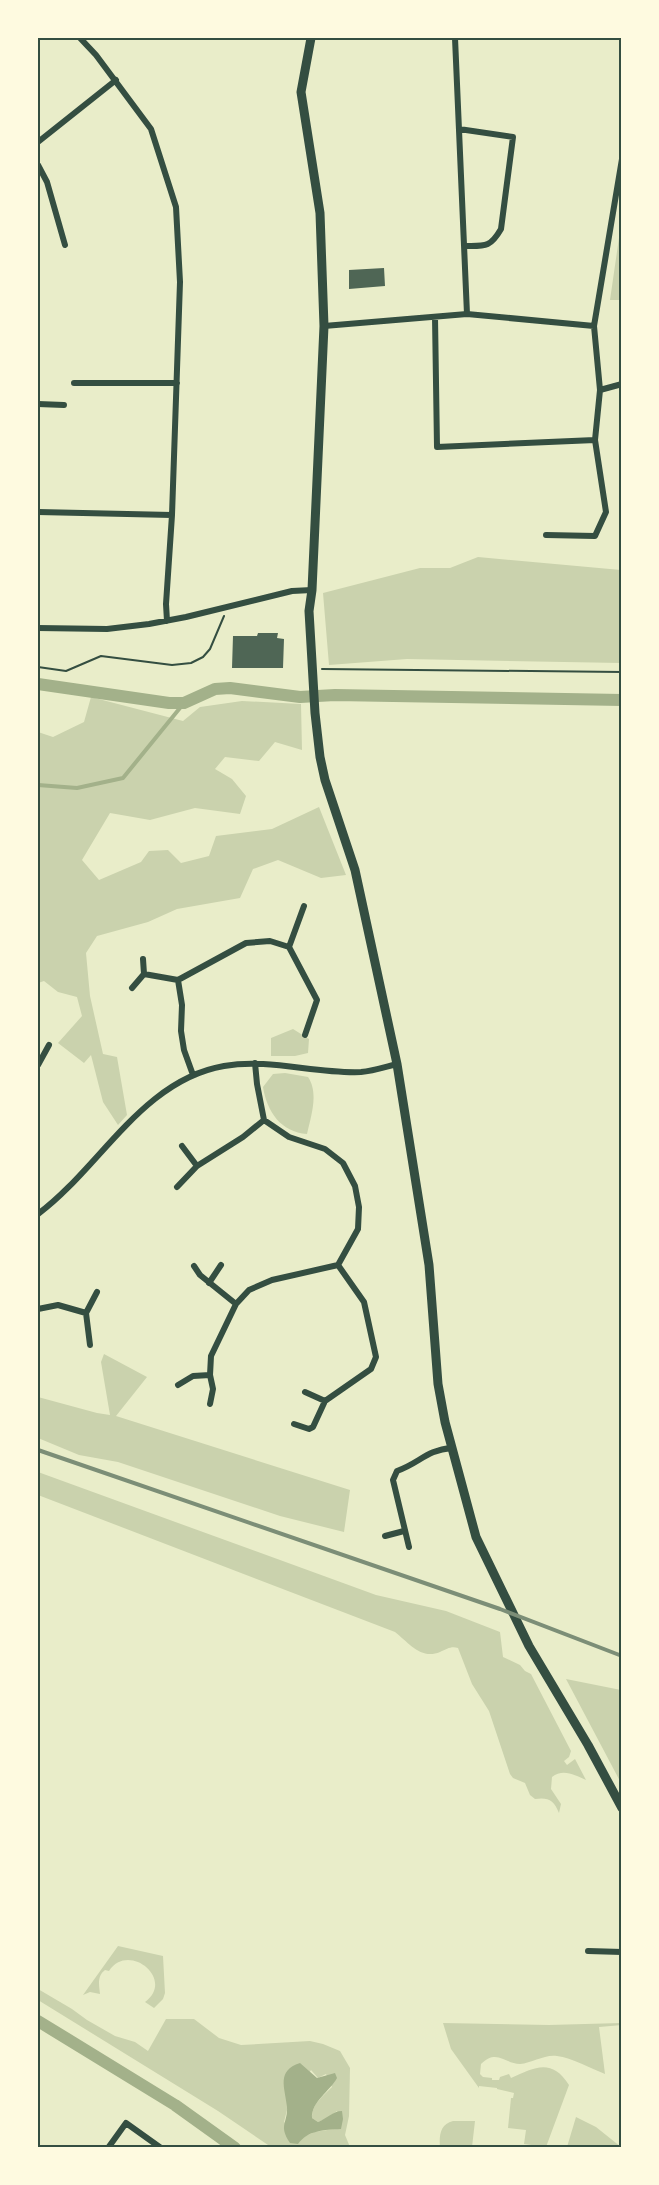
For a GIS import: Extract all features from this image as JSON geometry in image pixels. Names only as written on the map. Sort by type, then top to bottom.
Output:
[{"type":"street","points":[[80,38],[116,80],[151,129],[176,207],[180,282],[167,621]]},
{"type":"street","points":[[311,38],[301,92],[320,213],[324,326],[312,590],[309,611],[320,757],[325,780],[356,870],[396,1064],[429,1265],[438,1384],[452,1448],[476,1537],[529,1646],[588,1745],[621,1808]]},
{"type":"street","points":[[455,38],[467,314]]},
{"type":"street","points":[[38,142],[116,80]]},
{"type":"street","points":[[459,129],[513,137],[501,229],[493,242],[482,246],[464,246]]},
{"type":"street","points":[[546,535],[595,536],[606,512],[595,440],[600,390],[594,326],[621,159]]},
{"type":"street","points":[[38,165],[47,182],[65,245]]},
{"type":"street","points":[[324,326],[467,314],[594,326]]},
{"type":"street","points":[[435,317],[437,447],[595,440]]},
{"type":"street","points":[[74,383],[177,383]]},
{"type":"street","points":[[600,390],[621,384]]},
{"type":"street","points":[[38,404],[64,405]]},
{"type":"street","points":[[38,512],[172,515]]},
{"type":"street","points":[[38,628],[107,628],[167,621],[292,591],[312,590]]},
{"type":"street","points":[[289,947],[304,906]]},
{"type":"street","points":[[144,974],[178,980],[246,943],[270,941],[289,947],[317,1000],[305,1035]]},
{"type":"street","points":[[132,988],[144,974],[143,959]]},
{"type":"street","points":[[178,980],[182,1005],[181,1032],[184,1050],[193,1075]]},
{"type":"street","points":[[38,1065],[49,1045]]},
{"type":"street","points":[[38,1214],[58,1199],[145,1107],[176,1084],[193,1075],[224,1066],[255,1063],[326,1071],[364,1072],[396,1064]]},
{"type":"street","points":[[210,1404],[213,1389],[210,1375],[212,1356],[236,1304],[249,1290],[272,1280],[338,1265],[358,1229],[359,1207],[356,1186],[343,1163],[325,1149],[289,1137],[264,1120],[256,1084],[255,1063]]},
{"type":"street","points":[[177,1187],[197,1166],[243,1137],[264,1120]]},
{"type":"street","points":[[182,1146],[197,1166]]},
{"type":"street","points":[[209,1283],[221,1265]]},
{"type":"street","points":[[294,1424],[309,1429],[313,1427],[325,1401],[371,1369],[376,1356],[364,1302],[338,1265]]},
{"type":"street","points":[[194,1266],[200,1275],[236,1304]]},
{"type":"street","points":[[90,1345],[86,1313],[97,1292]]},
{"type":"street","points":[[38,1309],[58,1305],[86,1313]]},
{"type":"street","points":[[178,1385],[193,1376],[210,1375]]},
{"type":"street","points":[[305,1392],[325,1401]]},
{"type":"street","points":[[409,1547],[393,1480],[397,1471],[415,1465],[424,1454],[452,1448]]},
{"type":"street","points":[[385,1536],[404,1531]]},
{"type":"street","points":[[588,1951],[621,1952]]},
{"type":"street","points":[[108,2148],[126,2123],[161,2148]]},
{"type":"path","points":[[38,667],[66,671],[100,656],[165,665],[191,663],[203,657],[210,650],[226,608]]},
{"type":"path","points":[[313,673],[621,672]]},
{"type":"shaded area","points":[[621,224],[621,300],[610,300]]},
{"type":"shaded area","points":[[478,557],[621,570],[621,663],[407,659],[329,665],[323,593],[420,568],[450,568]]},
{"type":"shaded area","points":[[91,697],[183,721],[200,707],[242,701],[301,704],[302,750],[275,742],[259,761],[225,757],[215,769],[232,779],[246,796],[240,814],[195,808],[150,820],[110,813],[82,860],[99,880],[141,862],[149,851],[168,850],[181,863],[209,856],[216,836],[272,829],[319,807],[346,875],[321,878],[278,860],[253,869],[240,898],[177,909],[148,922],[97,936],[86,953],[90,996],[103,1054],[117,1057],[127,1115],[118,1125],[103,1102],[91,1055],[84,1063],[58,1043],[82,1016],[77,997],[58,992],[44,981],[38,983],[38,732],[53,737],[84,722]]},
{"type":"shaded area","points":[[293,1029],[309,1039],[308,1053],[295,1056],[271,1056],[271,1038]]},
{"type":"shaded area","points":[[285,1073],[308,1077],[311,1083],[314,1097],[307,1134],[283,1125],[268,1105],[263,1087],[273,1074]]},
{"type":"shaded area","points":[[104,1354],[147,1377],[116,1416],[350,1490],[344,1532],[280,1516],[118,1462],[79,1455],[38,1438],[38,1397],[110,1415],[101,1362]]},
{"type":"shaded area","points":[[38,1472],[376,1595],[446,1611],[500,1632],[503,1657],[520,1665],[531,1674],[571,1751],[569,1757],[564,1761],[567,1765],[575,1759],[586,1780],[565,1773],[552,1777],[551,1789],[561,1804],[559,1813],[553,1802],[547,1799],[535,1799],[530,1795],[525,1783],[513,1778],[489,1711],[472,1684],[458,1648],[433,1654],[421,1652],[395,1632],[38,1495]]},
{"type":"shaded area","points":[[566,1679],[621,1690],[621,1783]]},
{"type":"shaded area","points":[[118,1946],[163,1956],[165,1993],[163,1999],[154,2008],[145,2002],[153,1993],[155,1983],[152,1974],[146,1967],[127,1960],[117,1963],[109,1971],[102,1972],[99,1984],[100,1994],[90,1992],[83,1995]]},
{"type":"shaded area","points":[[38,1989],[115,2036],[135,2042],[148,2051],[166,2019],[194,2019],[219,2038],[241,2045],[310,2041],[340,2051],[350,2068],[349,2116],[345,2135],[350,2147],[271,2147],[218,2111],[38,2000]],"holes":[[[311,2070],[318,2078],[326,2074],[332,2087],[321,2097],[312,2113],[312,2118],[318,2122],[337,2111],[341,2128],[314,2132],[302,2138],[284,2122],[287,2110]]]},
{"type":"shaded area","points":[[443,2023],[549,2025],[621,2023],[622,2025],[599,2027],[605,2074],[557,2056],[548,2056],[520,2064],[492,2057],[481,2064],[480,2074],[492,2080],[499,2080],[500,2077],[509,2074],[511,2078],[543,2067],[550,2068],[563,2076],[569,2085],[546,2147],[524,2144],[526,2130],[508,2128],[511,2098],[514,2093],[497,2088],[479,2086],[479,2088],[451,2049]]},
{"type":"shaded area","points":[[300,2063],[317,2078],[335,2073],[337,2078],[314,2107],[312,2118],[318,2122],[342,2111],[343,2119],[341,2129],[312,2133],[298,2144],[290,2143],[286,2137],[284,2124],[287,2107],[284,2081],[288,2070]]},
{"type":"shaded area","points":[[576,2117],[596,2127],[621,2147],[567,2147]]},
{"type":"shaded area","points":[[453,2121],[475,2121],[472,2147],[440,2147],[440,2135],[443,2128]]},
{"type":"building","points":[[384,268],[385,286],[349,289],[349,270]]},
{"type":"building","points":[[258,633],[278,633],[277,638],[284,639],[283,668],[232,668],[233,636],[257,636]]},
{"type":"waterway","points":[[38,684],[169,703],[184,703],[215,689],[230,688],[300,697],[335,695],[622,700]]},
{"type":"waterway","points":[[38,785],[77,788],[123,778],[184,703]]},
{"type":"waterway","points":[[38,2021],[175,2105],[235,2148]]},
{"type":"railway","points":[[38,1450],[500,1609],[622,1656]]}]
